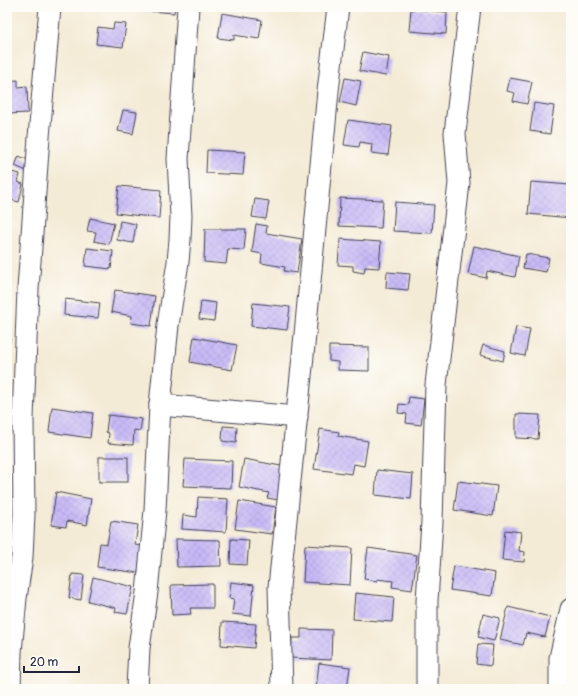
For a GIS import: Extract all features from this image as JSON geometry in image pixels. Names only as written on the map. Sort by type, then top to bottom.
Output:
[{"type":"street","points":[[10,689],[11,652],[16,598],[22,557],[24,522],[23,419],[28,289],[50,7]]},
{"type":"street","points":[[137,689],[139,648],[147,592],[155,510],[160,405],[168,325],[180,239],[181,216],[178,159],[188,7]]},
{"type":"street","points":[[282,689],[279,588],[328,91],[338,7]]},
{"type":"street","points":[[427,689],[427,601],[432,522],[436,385],[459,183],[455,133],[470,7]]},
{"type":"street","points":[[160,405],[297,416]]},
{"type":"street","points":[[560,689],[560,658],[571,609]]},
{"type":"building","points":[[136,7],[175,7],[174,13],[136,10]]},
{"type":"building","points":[[411,9],[447,12],[446,34],[409,31]]},
{"type":"building","points":[[222,13],[262,20],[259,39],[234,35],[234,40],[218,38]]},
{"type":"building","points":[[114,23],[126,24],[123,47],[96,44],[98,27],[113,29]]},
{"type":"building","points":[[363,52],[389,57],[386,76],[359,71]]},
{"type":"building","points":[[345,78],[361,81],[356,106],[340,102]]},
{"type":"building","points":[[510,78],[532,82],[527,104],[513,101],[515,93],[507,91]]},
{"type":"building","points":[[18,80],[18,87],[27,86],[28,113],[7,114],[7,81]]},
{"type":"building","points":[[534,103],[554,106],[550,134],[530,131]]},
{"type":"building","points":[[123,110],[137,112],[133,134],[118,131]]},
{"type":"building","points":[[348,120],[392,126],[388,155],[371,153],[372,144],[360,142],[359,147],[344,145]]},
{"type":"building","points":[[207,150],[245,152],[243,175],[206,173]]},
{"type":"building","points":[[19,156],[33,162],[29,172],[15,166]]},
{"type":"building","points":[[7,171],[20,174],[18,182],[23,184],[19,202],[7,199]]},
{"type":"building","points":[[531,182],[571,185],[571,218],[528,214]]},
{"type":"building","points":[[119,186],[161,190],[159,218],[116,213]]},
{"type":"building","points":[[340,198],[383,200],[381,228],[339,226]]},
{"type":"building","points":[[255,199],[269,201],[266,219],[252,217]]},
{"type":"building","points":[[395,202],[434,205],[432,233],[393,231]]},
{"type":"building","points":[[90,218],[114,223],[109,244],[94,241],[96,232],[87,231]]},
{"type":"building","points":[[120,221],[136,224],[133,243],[117,240]]},
{"type":"building","points":[[256,224],[267,226],[266,233],[302,239],[297,273],[284,271],[285,267],[261,263],[262,254],[252,252]]},
{"type":"building","points":[[205,229],[246,229],[244,250],[228,249],[226,264],[204,262]]},
{"type":"building","points":[[340,239],[381,242],[379,268],[365,267],[364,273],[353,271],[353,266],[338,265]]},
{"type":"building","points":[[474,246],[519,256],[515,277],[487,271],[486,278],[468,274]]},
{"type":"building","points":[[87,248],[113,251],[111,269],[85,266]]},
{"type":"building","points":[[526,254],[549,258],[546,272],[523,268]]},
{"type":"building","points":[[387,272],[410,274],[408,290],[386,288]]},
{"type":"building","points":[[115,290],[155,296],[151,326],[131,323],[132,316],[111,312]]},
{"type":"building","points":[[65,299],[100,303],[98,318],[64,315]]},
{"type":"building","points":[[201,301],[216,303],[214,321],[199,319]]},
{"type":"building","points":[[253,303],[290,307],[287,330],[251,326]]},
{"type":"building","points":[[7,322],[10,323],[10,342],[7,342]]},
{"type":"building","points":[[516,327],[530,329],[525,356],[511,353]]},
{"type":"building","points":[[194,337],[237,345],[232,370],[190,362]]},
{"type":"building","points":[[483,345],[505,351],[503,361],[480,355]]},
{"type":"building","points":[[329,346],[369,347],[369,371],[338,370],[338,362],[329,361]]},
{"type":"building","points":[[409,397],[424,399],[421,425],[406,423],[407,414],[398,413],[399,404],[408,405]]},
{"type":"building","points":[[52,407],[93,413],[90,438],[49,432]]},
{"type":"building","points":[[516,414],[540,415],[538,439],[516,438]]},
{"type":"building","points":[[108,415],[142,419],[140,431],[134,430],[133,445],[108,443],[109,433],[106,432]]},
{"type":"building","points":[[223,426],[237,427],[236,443],[222,441]]},
{"type":"building","points":[[320,429],[339,432],[338,436],[368,441],[364,466],[354,464],[352,474],[314,469]]},
{"type":"building","points":[[99,457],[128,457],[128,482],[99,482]]},
{"type":"building","points":[[185,459],[232,461],[231,488],[183,486]]},
{"type":"building","points":[[244,459],[286,467],[279,500],[267,498],[269,493],[239,487]]},
{"type":"building","points":[[377,470],[413,474],[411,499],[375,495]]},
{"type":"building","points":[[458,481],[497,486],[493,516],[454,510]]},
{"type":"building","points":[[56,492],[91,499],[87,525],[67,521],[66,527],[51,525]]},
{"type":"building","points":[[198,497],[228,499],[226,532],[182,529],[183,515],[197,517]]},
{"type":"building","points":[[239,501],[276,507],[272,534],[235,529]]},
{"type":"building","points":[[111,521],[138,525],[135,545],[141,546],[138,573],[97,567],[100,543],[107,544]]},
{"type":"building","points":[[505,530],[521,532],[519,551],[525,552],[524,562],[502,560]]},
{"type":"building","points":[[176,539],[220,540],[221,566],[177,567]]},
{"type":"building","points":[[231,539],[249,540],[247,565],[230,564]]},
{"type":"building","points":[[305,545],[352,548],[350,585],[303,582]]},
{"type":"building","points":[[368,548],[417,555],[412,590],[392,587],[393,581],[364,579]]},
{"type":"building","points":[[454,566],[495,573],[492,596],[450,590]]},
{"type":"building","points":[[72,574],[84,575],[81,600],[69,598]]},
{"type":"building","points":[[93,577],[133,587],[127,614],[115,612],[116,608],[88,601]]},
{"type":"building","points":[[231,582],[254,585],[251,616],[232,614],[234,599],[229,598]]},
{"type":"building","points":[[213,584],[213,608],[190,608],[191,614],[172,615],[171,585]]},
{"type":"building","points":[[355,593],[394,597],[392,622],[353,619]]},
{"type":"building","points":[[508,607],[550,617],[545,637],[526,633],[523,645],[500,640]]},
{"type":"building","points":[[483,614],[500,618],[494,641],[478,637]]},
{"type":"building","points":[[222,622],[256,624],[254,648],[221,645]]},
{"type":"building","points":[[301,629],[332,630],[331,660],[291,658],[292,638],[301,638]]},
{"type":"building","points":[[478,644],[493,645],[491,666],[476,664]]},
{"type":"building","points":[[319,663],[350,667],[347,689],[316,689]]},
{"type":"building","points":[[210,685],[210,689],[183,689],[183,688]]}]
